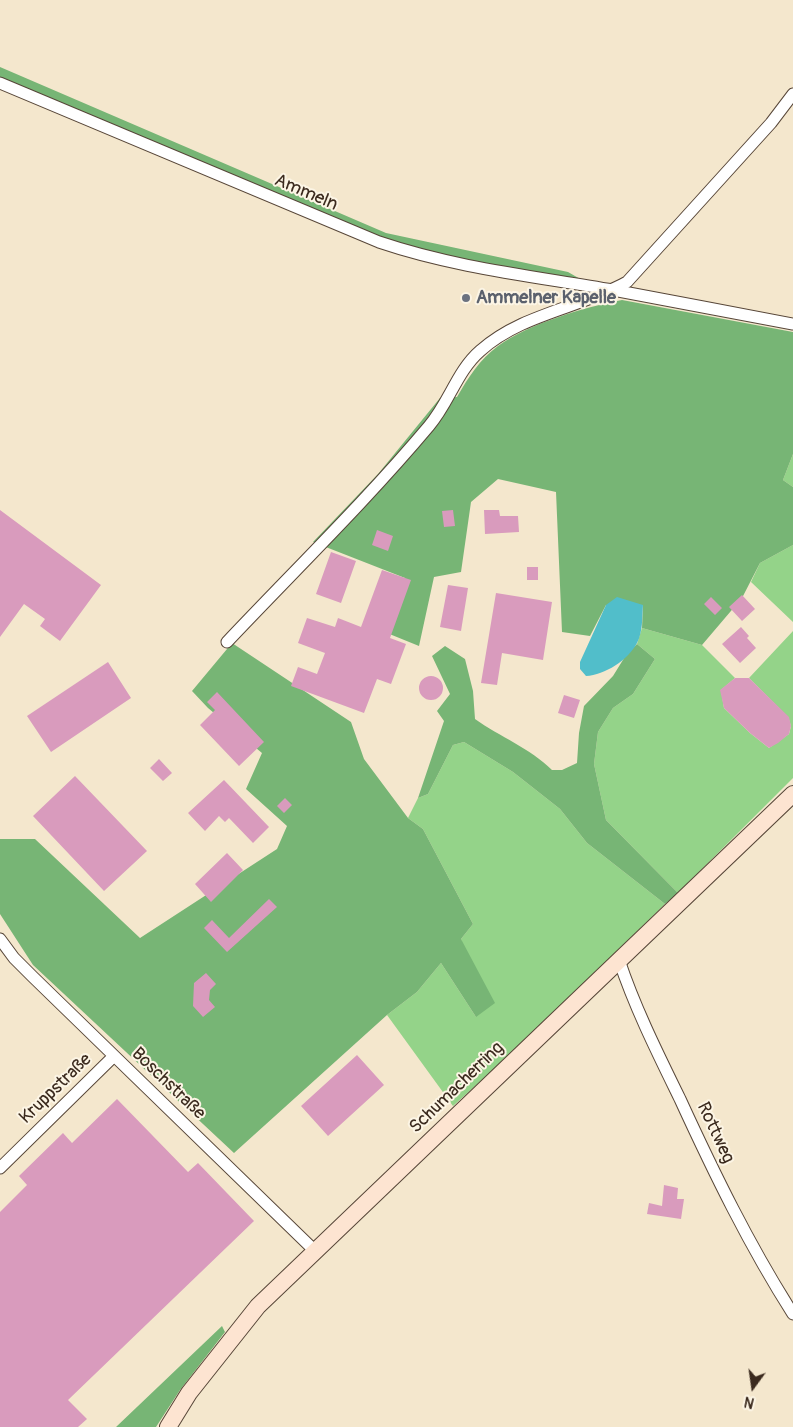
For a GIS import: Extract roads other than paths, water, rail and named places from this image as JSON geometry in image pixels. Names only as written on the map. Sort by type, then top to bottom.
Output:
[{"type":"main road","name":"Schumacherring","points":[[168,1427],[188,1393],[252,1313],[793,794]]},
{"type":"street","name":"Ammeln","points":[[0,83],[379,242],[422,257],[490,271],[612,290],[793,324]]},
{"type":"street","points":[[226,642],[376,485],[430,425],[445,404],[460,376],[481,350],[518,326],[612,290],[627,282],[770,123],[793,94]]},
{"type":"street","name":"Boschstraße","points":[[0,939],[14,958],[315,1251]]},
{"type":"street","name":"Rottweg","points":[[619,960],[655,1046],[725,1195],[765,1270],[793,1314]]},
{"type":"street","name":"Kruppstraße","points":[[0,1168],[114,1056]]},
{"type":"water","points":[[617,597],[643,605],[639,639],[628,655],[615,666],[601,673],[586,676],[580,669],[580,662],[606,605]]},
{"type":"place","name":"Ammelner Kapelle","points":[[466,298]]}]
